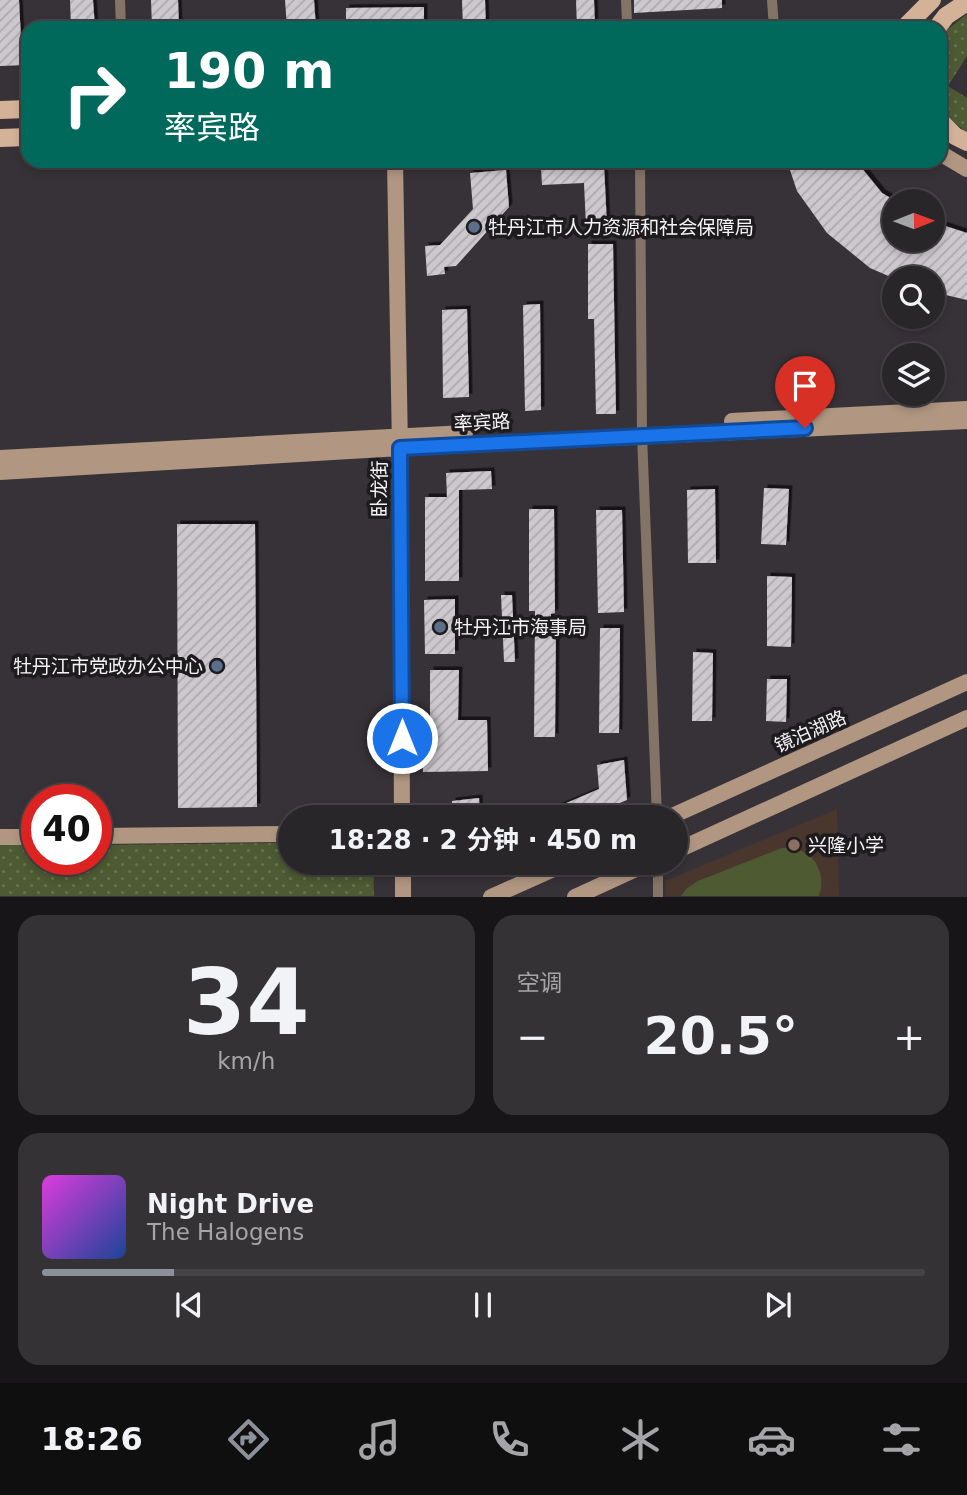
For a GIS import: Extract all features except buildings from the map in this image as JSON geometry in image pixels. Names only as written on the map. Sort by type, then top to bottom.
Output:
[{"type":"main road","points":[[911,21],[932,0]]},
{"type":"main road","points":[[942,21],[967,2]]},
{"type":"main road","points":[[0,110],[21,109]]},
{"type":"main road","points":[[947,128],[967,142]]},
{"type":"main road","points":[[0,138],[21,137]]},
{"type":"street","points":[[120,0],[121,21]]},
{"type":"street","points":[[626,0],[627,21]]},
{"type":"street","points":[[772,0],[774,21]]},
{"type":"street","points":[[947,157],[967,169]]},
{"type":"street","name":"卧龙街","points":[[395,168],[402,805]]},
{"type":"street","points":[[640,168],[642,430],[657,805]]},
{"type":"street","name":"率宾路","points":[[0,458],[642,430],[967,409]]},
{"type":"street","name":"率宾路","points":[[642,430],[967,421]]},
{"type":"street","name":"率宾路","points":[[0,472],[400,442]]},
{"type":"street","name":"镜泊湖路","points":[[688,809],[967,682]]},
{"type":"street","points":[[688,845],[967,718]]},
{"type":"street","points":[[112,836],[278,834]]},
{"type":"street","points":[[0,837],[21,836]]},
{"type":"street","points":[[402,875],[403,897]]},
{"type":"street","points":[[491,897],[540,875]]},
{"type":"street","points":[[575,897],[623,875]]},
{"type":"street","points":[[658,875],[658,897]]},
{"type":"shaded area","name":"兴隆小学","points":[[837,809],[839,896],[666,896],[665,881],[679,875],[688,875],[688,871]]},
{"type":"green space","points":[[967,14],[967,56],[948,86],[967,98],[967,132],[947,116],[947,30]]},
{"type":"green space","points":[[278,843],[278,875],[373,875],[374,896],[0,896],[0,845],[21,845],[21,875],[112,875],[112,845]]},
{"type":"green space","points":[[782,848],[801,851],[814,861],[821,877],[819,896],[681,896],[698,881]]},
{"type":"place","name":"牡丹江市人力资源和社会保障局","points":[[474,227]]},
{"type":"place","name":"牡丹江市海事局","points":[[440,627]]},
{"type":"place","name":"牡丹江市党政办公中心","points":[[217,666]]},
{"type":"place","name":"兴隆小学","points":[[794,845]]},
{"type":"route","points":[[402,738],[400,448],[805,428]]}]
